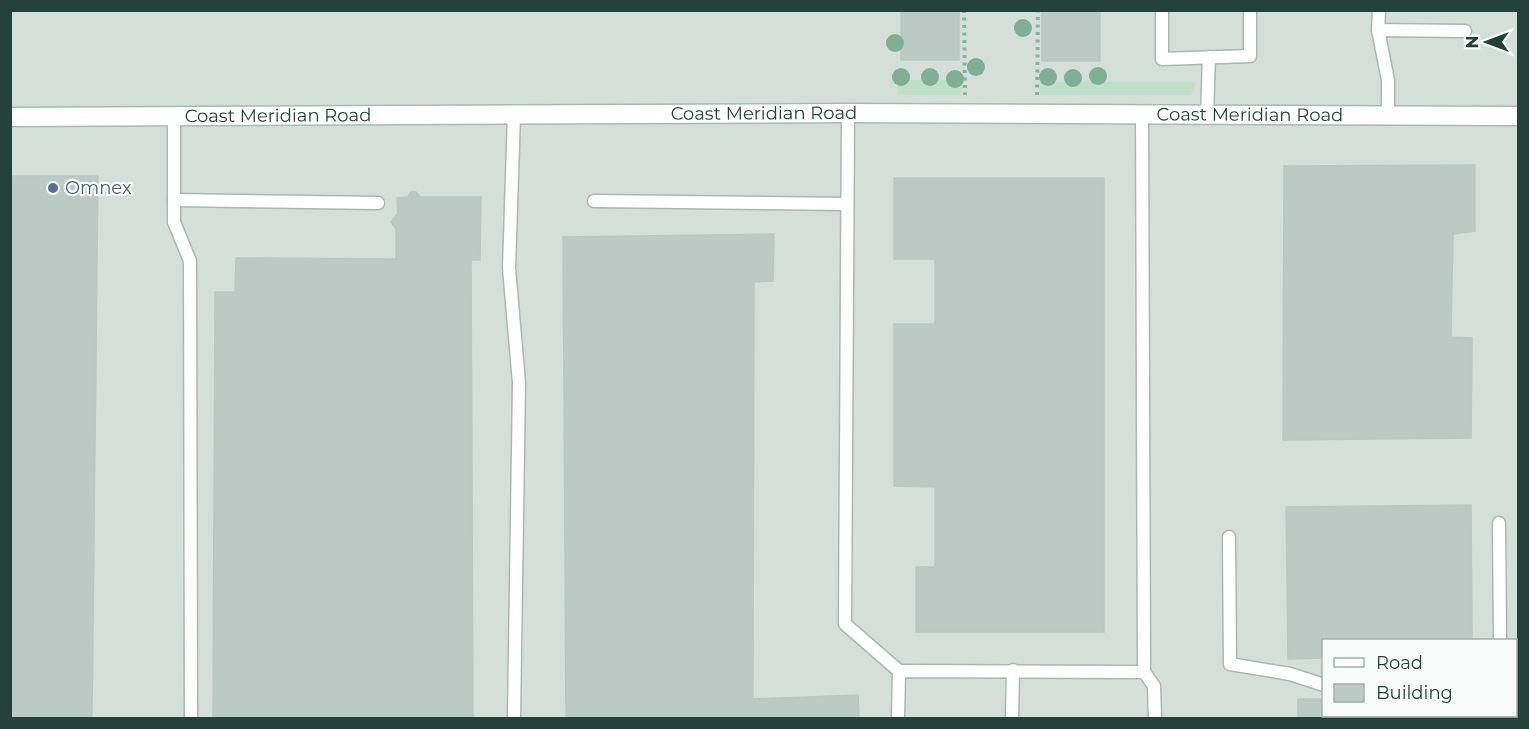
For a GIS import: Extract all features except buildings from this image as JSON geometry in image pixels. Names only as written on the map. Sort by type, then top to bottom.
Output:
[{"type":"street","name":"Coast Meridian Road","points":[[10,117],[848,113],[1518,116]]},
{"type":"lane","points":[[1162,10],[1162,59],[1250,56],[1250,10]]},
{"type":"lane","points":[[1379,10],[1378,30],[1388,80],[1388,115]]},
{"type":"lane","points":[[1378,30],[1465,31]]},
{"type":"lane","points":[[1207,115],[1209,57]]},
{"type":"lane","points":[[848,113],[845,624],[899,671],[1144,672]]},
{"type":"lane","points":[[174,115],[174,222],[190,261],[191,718]]},
{"type":"lane","points":[[514,115],[509,268],[519,383],[514,718]]},
{"type":"lane","points":[[1142,115],[1144,672],[1154,686],[1155,718]]},
{"type":"lane","points":[[174,200],[378,203]]},
{"type":"lane","points":[[594,201],[847,204]]},
{"type":"lane","points":[[1499,523],[1500,639]]},
{"type":"lane","points":[[1229,537],[1230,664],[1290,674],[1322,685]]},
{"type":"lane","points":[[1012,718],[1013,670]]},
{"type":"lane","points":[[898,718],[899,671]]},
{"type":"path","points":[[964,10],[965,99]]},
{"type":"path","points":[[1037,99],[1038,10]]},
{"type":"shaded area","points":[[10,11],[1518,11],[1518,718],[11,718]]},
{"type":"green space","points":[[898,80],[962,80],[962,95],[898,95]]},
{"type":"green space","points":[[1040,82],[1195,82],[1191,95],[1040,95]]},
{"type":"place","name":"Omnex","points":[[53,188]]}]
